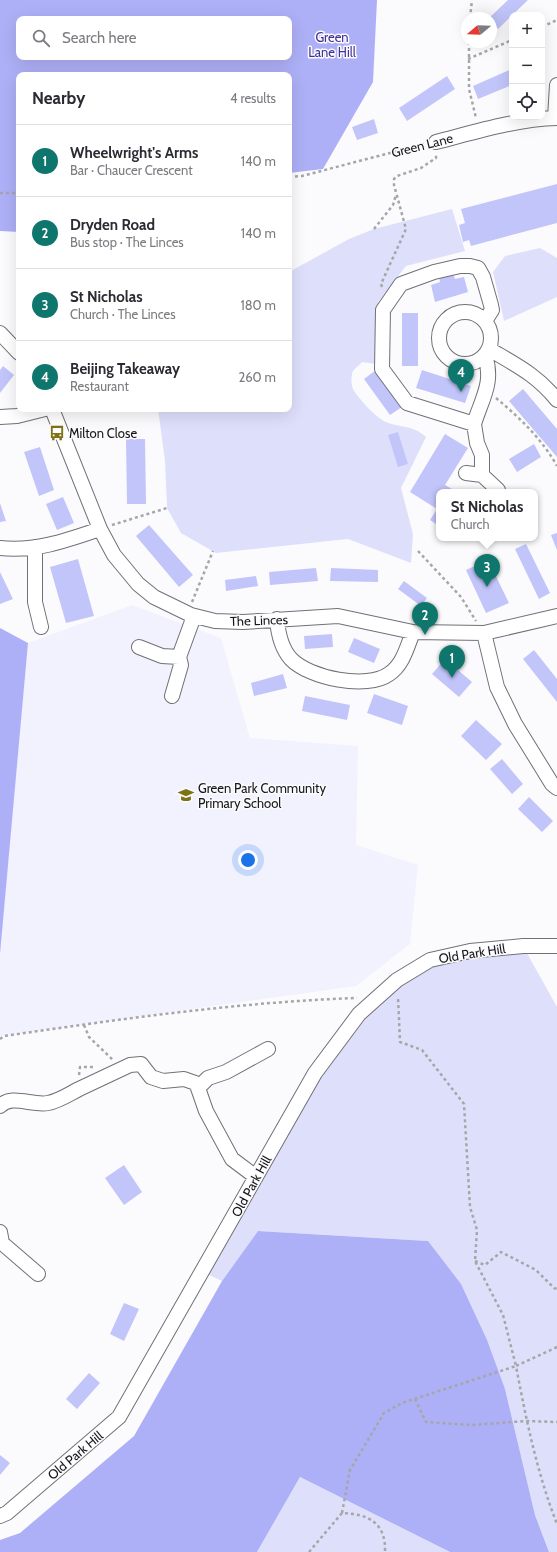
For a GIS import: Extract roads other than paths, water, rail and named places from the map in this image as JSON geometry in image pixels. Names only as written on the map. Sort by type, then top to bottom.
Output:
[{"type":"street","points":[[556,118],[557,85]]},
{"type":"street","name":"Green Lane","points":[[436,142],[480,130],[538,119],[556,118]]},
{"type":"street","points":[[474,424],[407,403],[382,369],[383,310],[401,284],[444,269],[470,266],[478,268],[488,290],[492,310],[485,321]]},
{"type":"street","points":[[482,475],[482,455],[476,443],[474,424],[486,391],[490,374],[487,352],[491,335],[485,321],[473,313],[465,312],[451,316],[442,327],[440,342],[446,355],[458,363],[473,363],[487,352]]},
{"type":"street","points":[[0,333],[16,350]]},
{"type":"street","points":[[487,352],[524,369],[545,384],[557,400]]},
{"type":"street","points":[[0,417],[16,416],[33,412]]},
{"type":"street","name":"The Linces","points":[[53,412],[100,529],[114,555],[138,584],[154,597],[191,615],[215,621],[243,622],[338,616],[413,632],[484,633],[557,616]]},
{"type":"street","points":[[466,473],[482,475],[497,489]]},
{"type":"street","points":[[0,548],[36,547],[56,544],[100,529]]},
{"type":"street","points":[[36,547],[35,602],[41,627]]},
{"type":"street","points":[[172,696],[181,665],[179,657],[191,615]]},
{"type":"street","points":[[277,619],[278,636],[291,659],[305,668],[323,676],[343,680],[364,682],[378,680],[390,674],[403,659],[413,632]]},
{"type":"street","points":[[484,633],[496,686],[515,724],[552,784],[557,788]]},
{"type":"street","points":[[139,647],[162,656],[179,657]]},
{"type":"street","name":"Old Park Hill","points":[[0,1516],[7,1513],[119,1418],[315,1073],[359,1014],[397,980],[430,960],[470,951],[523,946],[557,946]]},
{"type":"street","points":[[256,1177],[232,1159],[206,1111],[198,1088],[208,1078],[226,1072],[268,1050]]},
{"type":"street","points":[[0,1106],[3,1103],[16,1099],[29,1104],[48,1103],[63,1098],[130,1065],[135,1064],[141,1064],[151,1077],[157,1079],[184,1079],[201,1085]]},
{"type":"street","points":[[0,1232],[2,1244],[38,1274]]},
{"type":"place","name":"Beijing Takeaway","points":[[461,392]]},
{"type":"place","name":"Milton Close","points":[[57,433]]},
{"type":"place","name":"St Nicholas","points":[[487,587]]},
{"type":"place","name":"Dryden Road","points":[[425,635]]},
{"type":"place","name":"Wheelwright's Arms","points":[[452,678]]},
{"type":"place","name":"Green Park Community Primary School","points":[[186,795]]},
{"type":"park label","name":"Green Lane Hill","points":[[332,44]]}]
